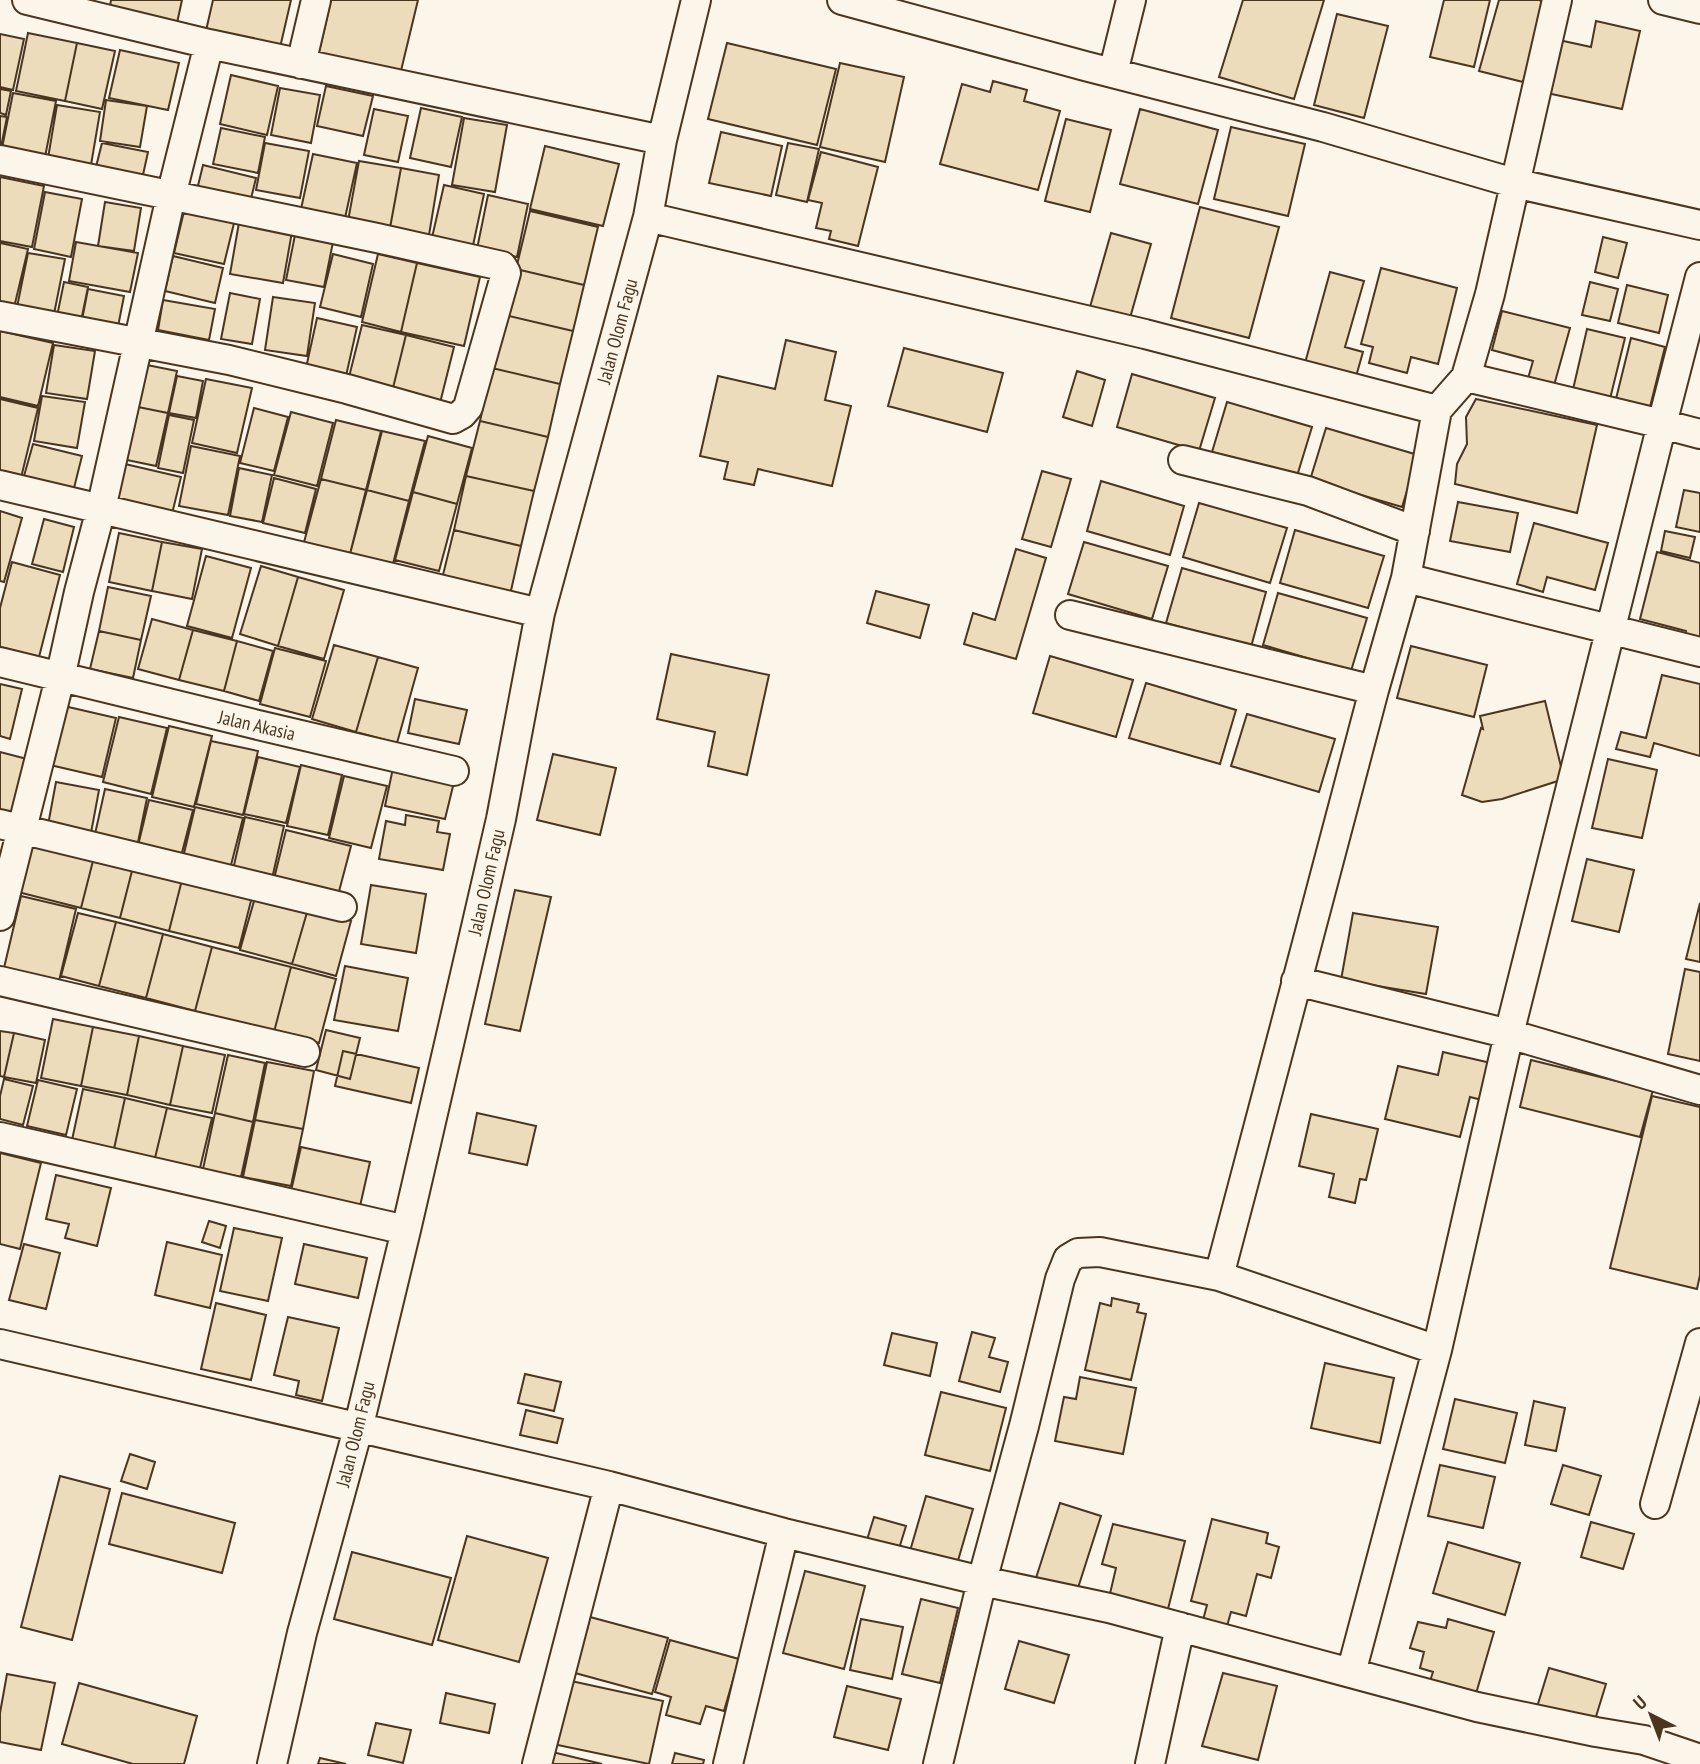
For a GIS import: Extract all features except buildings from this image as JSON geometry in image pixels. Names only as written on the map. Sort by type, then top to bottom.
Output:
[{"type":"street","points":[[26,0],[209,44],[662,140]]},
{"type":"street","points":[[301,64],[316,0]]},
{"type":"street","name":"Jalan Olom Fagu","points":[[272,1764],[302,1633],[358,1429],[406,1230],[501,819],[540,613],[648,217],[662,140],[696,0]]},
{"type":"street","points":[[842,0],[1323,127],[1514,183],[1700,225]]},
{"type":"street","points":[[1113,73],[1131,0]]},
{"type":"street","points":[[1219,1276],[1406,578],[1437,410],[1466,377],[1490,294],[1558,0]]},
{"type":"street","points":[[1663,0],[1700,9]]},
{"type":"street","points":[[0,916],[11,827],[60,678],[209,44]]},
{"type":"street","points":[[0,160],[377,238],[502,266],[506,272],[468,407],[453,419],[229,360],[0,316]]},
{"type":"street","points":[[648,217],[1145,334],[1437,410]]},
{"type":"street","points":[[1352,1673],[1437,1350],[1509,1034],[1700,277]]},
{"type":"street","points":[[1466,377],[1700,434]]},
{"type":"street","points":[[1183,460],[1308,491],[1415,531]]},
{"type":"street","points":[[0,485],[540,613]]},
{"type":"street","points":[[1406,578],[1700,652]]},
{"type":"street","points":[[1070,615],[1374,690]]},
{"type":"street","name":"Jalan Akasia","points":[[0,663],[454,771]]},
{"type":"street","points":[[11,827],[342,906]]},
{"type":"street","points":[[0,981],[305,1052]]},
{"type":"street","points":[[1296,981],[1509,1034],[1700,1090]]},
{"type":"street","points":[[0,1137],[406,1230]]},
{"type":"street","points":[[938,1764],[982,1581],[1060,1279],[1068,1259],[1078,1253],[1100,1252],[1219,1276],[1437,1350]]},
{"type":"street","points":[[1655,1504],[1700,1343]]},
{"type":"street","points":[[0,1344],[609,1486],[784,1533],[982,1581],[1110,1608],[1477,1707],[1644,1740],[1700,1759]]},
{"type":"street","points":[[537,1764],[609,1486]]},
{"type":"street","points":[[728,1764],[784,1533]]},
{"type":"street","points":[[1150,1764],[1181,1627]]}]
